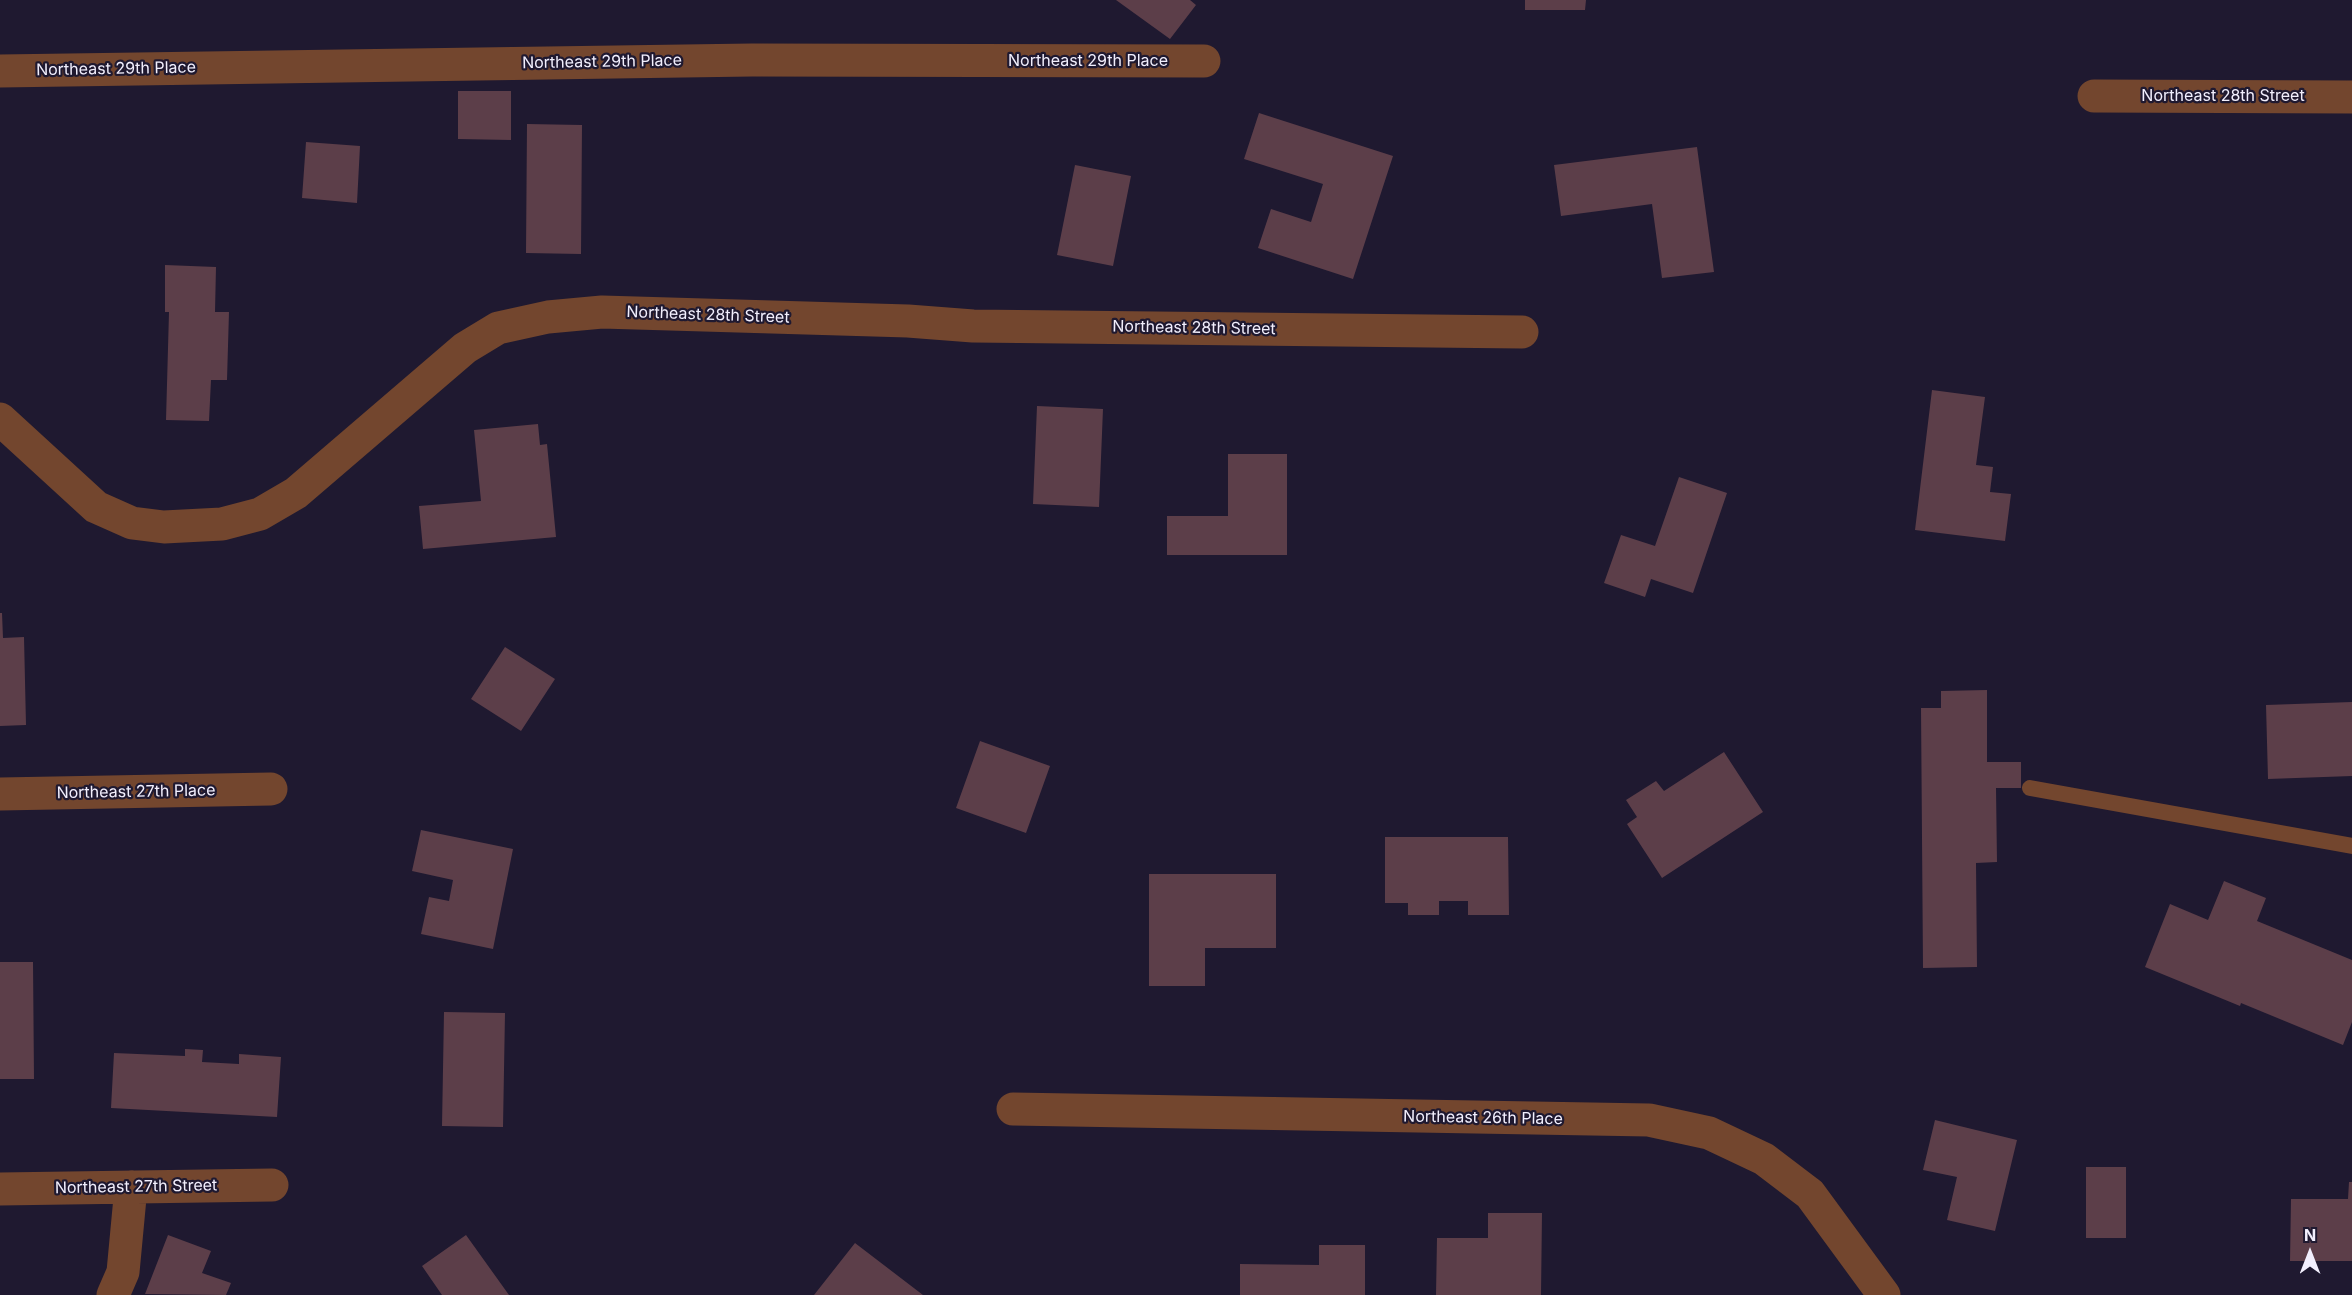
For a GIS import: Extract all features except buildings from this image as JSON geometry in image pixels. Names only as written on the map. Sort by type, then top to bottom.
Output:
[{"type":"street","name":"Northeast 29th Place","points":[[0,71],[752,60],[1204,61]]},
{"type":"street","name":"Northeast 28th Street","points":[[2094,96],[2352,97]]},
{"type":"street","name":"Northeast 28th Street","points":[[0,419],[96,507],[132,522],[164,527],[222,524],[260,514],[296,493],[465,348],[498,328],[548,317],[602,312],[908,321],[973,326],[1522,332]]},
{"type":"street","name":"Northeast 27th Place","points":[[0,794],[271,789]]},
{"type":"street","name":"Northeast 26th Place","points":[[1013,1109],[1649,1120],[1709,1133],[1764,1159],[1810,1194],[1884,1295]]},
{"type":"street","name":"Northeast 27th Street","points":[[0,1189],[272,1185]]},
{"type":"street","points":[[113,1295],[123,1272],[131,1187]]},
{"type":"lane","points":[[2030,788],[2352,846]]}]
